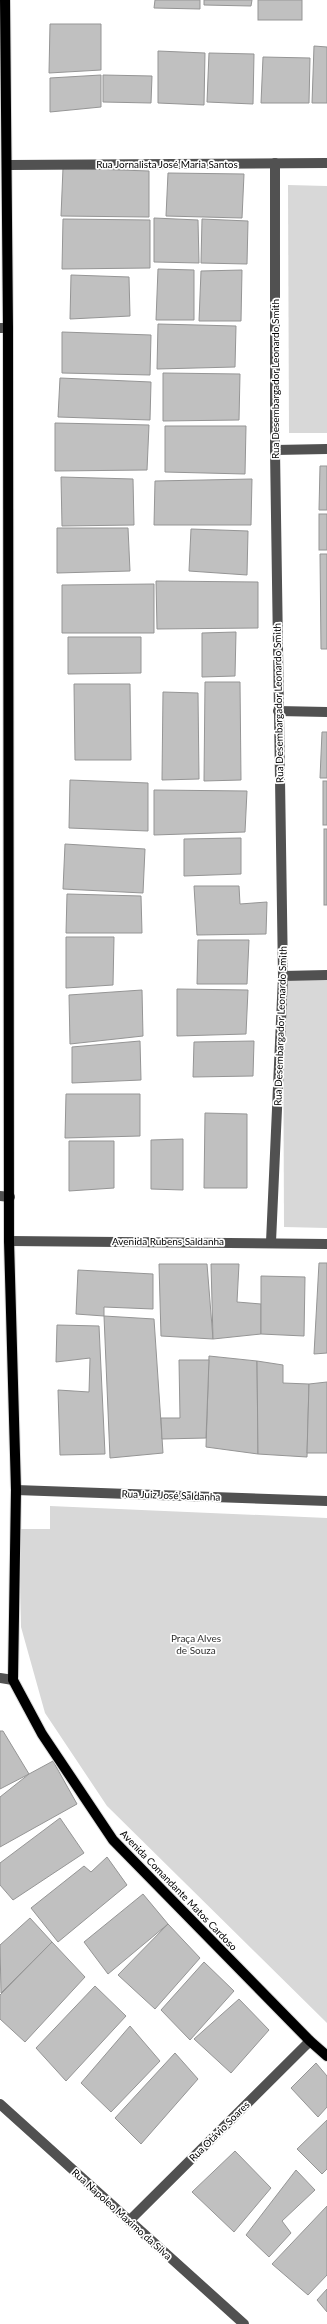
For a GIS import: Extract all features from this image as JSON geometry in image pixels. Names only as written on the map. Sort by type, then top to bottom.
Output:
[{"type":"main road","name":"Avenida Comandante Matos Cardoso","points":[[5,0],[8,165],[4,328],[10,1241],[16,1490],[13,1680],[42,1734],[114,1840],[310,2041],[327,2056]]},
{"type":"street","name":"Rua Desembargador Leonardo Smith","points":[[271,1242],[283,976],[275,450],[275,163]]},
{"type":"street","name":"Rua Jornalista José Maria Santos","points":[[8,165],[327,163]]},
{"type":"street","points":[[275,450],[327,449]]},
{"type":"street","points":[[278,711],[327,712]]},
{"type":"street","points":[[283,976],[327,975]]},
{"type":"street","points":[[0,1196],[10,1197]]},
{"type":"street","name":"Avenida Rubens Saldanha","points":[[10,1241],[271,1242],[327,1244]]},
{"type":"street","name":"Rua Juiz José Saldanha","points":[[16,1490],[327,1501]]},
{"type":"street","points":[[0,1678],[13,1680]]},
{"type":"street","name":"Rua Otávio Soares","points":[[129,2221],[310,2041]]},
{"type":"street","name":"Rua Napoleo Maximo da Silva","points":[[0,2104],[244,2324]]},
{"type":"green space","points":[[288,185],[327,186],[327,433],[289,433]]},
{"type":"green space","points":[[327,975],[327,1228],[284,1227],[283,976]]},
{"type":"green space","name":"Praça Alves de Souza","points":[[50,1506],[327,1518],[327,2023],[107,1806],[45,1713],[21,1627],[19,1529],[50,1529]]},
{"type":"building","points":[[155,0],[200,0],[200,9],[154,8]]},
{"type":"building","points":[[204,0],[252,0],[251,6],[204,5]]},
{"type":"building","points":[[258,0],[302,0],[302,20],[258,20]]},
{"type":"building","points":[[50,24],[101,24],[101,70],[49,73]]},
{"type":"building","points":[[314,46],[327,47],[327,103],[312,103]]},
{"type":"building","points":[[158,51],[205,53],[204,105],[158,103]]},
{"type":"building","points":[[209,53],[254,54],[253,104],[207,102]]},
{"type":"building","points":[[263,57],[310,58],[309,103],[261,103]]},
{"type":"building","points":[[101,75],[101,107],[50,112],[50,78]]},
{"type":"building","points":[[103,75],[152,76],[151,103],[103,102]]},
{"type":"building","points":[[63,168],[149,171],[149,217],[61,216]]},
{"type":"building","points":[[168,173],[244,174],[242,218],[166,216]]},
{"type":"building","points":[[154,218],[198,220],[199,263],[154,262]]},
{"type":"building","points":[[63,219],[150,220],[150,268],[62,269]]},
{"type":"building","points":[[202,219],[248,221],[247,264],[201,263]]},
{"type":"building","points":[[158,269],[194,270],[194,320],[156,320]]},
{"type":"building","points":[[242,270],[241,321],[199,321],[201,271]]},
{"type":"building","points":[[71,275],[129,277],[130,316],[70,319]]},
{"type":"building","points":[[158,324],[236,326],[235,367],[157,369]]},
{"type":"building","points":[[62,332],[151,335],[150,375],[62,373]]},
{"type":"building","points":[[163,373],[240,374],[239,420],[163,421]]},
{"type":"building","points":[[60,378],[151,382],[150,420],[58,417]]},
{"type":"building","points":[[55,423],[149,425],[147,470],[55,471]]},
{"type":"building","points":[[165,426],[246,426],[245,474],[165,472]]},
{"type":"building","points":[[320,466],[327,466],[327,510],[319,510]]},
{"type":"building","points":[[61,477],[133,479],[134,525],[62,526]]},
{"type":"building","points":[[252,479],[251,525],[154,525],[155,481]]},
{"type":"building","points":[[319,514],[327,514],[327,550],[319,550]]},
{"type":"building","points":[[57,528],[128,528],[130,571],[57,573]]},
{"type":"building","points":[[191,529],[248,531],[247,575],[189,571]]},
{"type":"building","points":[[320,554],[327,554],[327,649],[321,649]]},
{"type":"building","points":[[156,581],[258,582],[258,628],[157,629]]},
{"type":"building","points":[[154,584],[154,633],[62,633],[62,585]]},
{"type":"building","points":[[236,632],[235,676],[202,677],[202,633]]},
{"type":"building","points":[[68,637],[141,637],[141,673],[68,674]]},
{"type":"building","points":[[205,682],[240,682],[241,780],[204,781]]},
{"type":"building","points":[[74,684],[130,684],[131,760],[75,760]]},
{"type":"building","points":[[163,692],[198,693],[199,779],[162,780]]},
{"type":"building","points":[[322,732],[327,732],[327,778],[320,778]]},
{"type":"building","points":[[70,780],[148,783],[148,831],[69,828]]},
{"type":"building","points":[[323,781],[327,781],[327,825],[323,825]]},
{"type":"building","points":[[154,790],[247,791],[245,832],[154,835]]},
{"type":"building","points":[[324,829],[327,829],[327,905],[324,905]]},
{"type":"building","points":[[241,838],[241,874],[184,876],[184,839]]},
{"type":"building","points":[[65,844],[145,849],[143,893],[63,889]]},
{"type":"building","points":[[194,886],[239,886],[240,904],[267,902],[266,934],[197,935]]},
{"type":"building","points":[[67,894],[141,896],[142,933],[66,933]]},
{"type":"building","points":[[66,937],[114,937],[113,985],[66,988]]},
{"type":"building","points":[[198,940],[249,940],[247,984],[197,984]]},
{"type":"building","points":[[177,989],[248,990],[246,1034],[177,1036]]},
{"type":"building","points":[[142,990],[143,1036],[70,1044],[69,995]]},
{"type":"building","points":[[140,1041],[141,1080],[72,1083],[72,1047]]},
{"type":"building","points":[[254,1041],[253,1076],[193,1077],[194,1042]]},
{"type":"building","points":[[66,1094],[140,1094],[140,1136],[65,1138]]},
{"type":"building","points":[[205,1113],[247,1114],[247,1188],[204,1188]]},
{"type":"building","points":[[183,1139],[183,1190],[151,1189],[151,1140]]},
{"type":"building","points":[[69,1141],[114,1141],[114,1188],[69,1191]]},
{"type":"building","points":[[319,1263],[327,1263],[327,1353],[314,1354]]},
{"type":"building","points":[[159,1264],[207,1264],[213,1339],[161,1336]]},
{"type":"building","points":[[211,1264],[239,1264],[237,1302],[261,1304],[261,1334],[213,1339]]},
{"type":"building","points":[[78,1270],[153,1274],[153,1309],[104,1307],[104,1316],[76,1314]]},
{"type":"building","points":[[261,1276],[305,1277],[304,1336],[261,1334]]},
{"type":"building","points":[[104,1316],[154,1319],[163,1453],[110,1458]]},
{"type":"building","points":[[57,1325],[99,1326],[105,1454],[60,1455],[58,1390],[89,1392],[90,1358],[56,1362]]},
{"type":"building","points":[[209,1356],[257,1361],[258,1454],[206,1447]]},
{"type":"building","points":[[179,1360],[209,1360],[206,1438],[162,1439],[161,1418],[180,1418]]},
{"type":"building","points":[[257,1361],[283,1365],[283,1383],[309,1384],[307,1457],[258,1454]]},
{"type":"building","points":[[327,1382],[327,1453],[307,1453],[309,1384]]},
{"type":"building","points":[[0,1731],[3,1731],[29,1774],[0,1789]]},
{"type":"building","points":[[53,1761],[77,1804],[0,1847],[0,1797],[29,1774]]},
{"type":"building","points":[[60,1818],[84,1853],[13,1900],[0,1885],[0,1863]]},
{"type":"building","points":[[107,1857],[127,1885],[58,1942],[31,1908],[84,1866],[91,1872]]},
{"type":"building","points":[[143,1894],[168,1924],[108,1974],[84,1942]]},
{"type":"building","points":[[30,1918],[52,1942],[1,1993],[0,1945]]},
{"type":"building","points":[[168,1924],[200,1958],[155,2009],[118,1975]]},
{"type":"building","points":[[52,1942],[85,1977],[25,2042],[0,2019],[0,1995]]},
{"type":"building","points":[[204,1962],[234,1991],[190,2040],[161,2010]]},
{"type":"building","points":[[95,1986],[126,2016],[66,2081],[36,2048]]},
{"type":"building","points":[[239,1999],[269,2030],[231,2073],[194,2039]]},
{"type":"building","points":[[130,2026],[160,2061],[111,2112],[81,2083]]},
{"type":"building","points":[[175,2053],[198,2079],[141,2144],[115,2118]]},
{"type":"building","points":[[316,2063],[327,2076],[327,2107],[318,2117],[291,2088]]},
{"type":"building","points":[[327,2120],[327,2169],[322,2174],[297,2149]]},
{"type":"building","points":[[235,2151],[271,2188],[234,2232],[192,2192]]},
{"type":"building","points":[[296,2170],[315,2190],[282,2221],[291,2233],[269,2257],[246,2235]]},
{"type":"building","points":[[327,2206],[327,2275],[308,2295],[272,2264]]},
{"type":"building","points":[[327,2289],[327,2312],[317,2300]]}]
